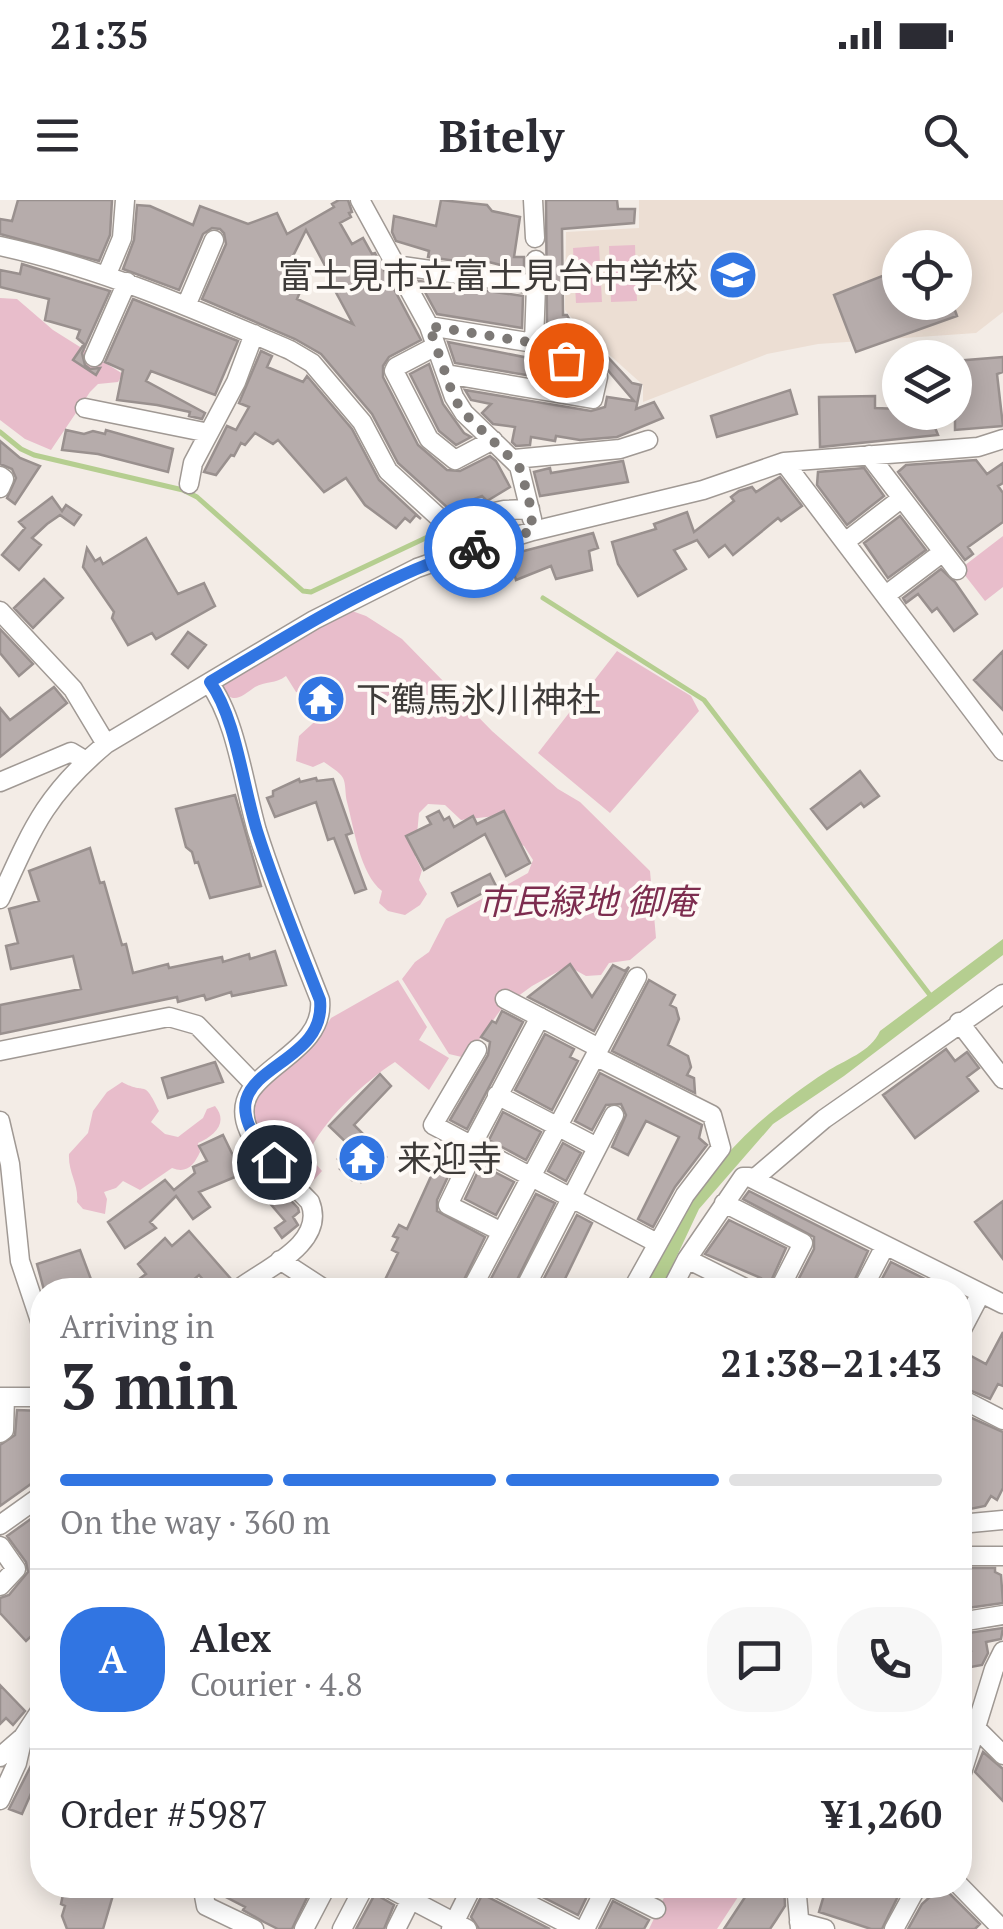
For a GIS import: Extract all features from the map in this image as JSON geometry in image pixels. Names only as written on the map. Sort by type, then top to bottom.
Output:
[{"type":"street","points":[[107,274],[122,238],[125,200]]},
{"type":"street","points":[[361,200],[429,326],[464,413],[519,466],[533,531]]},
{"type":"street","points":[[533,200],[535,238]]},
{"type":"street","points":[[186,306],[214,240]]},
{"type":"street","points":[[0,246],[107,274],[254,334],[312,363],[362,422],[388,470],[445,523],[504,510],[530,510]]},
{"type":"street","points":[[534,343],[536,260]]},
{"type":"street","points":[[394,264],[536,286]]},
{"type":"street","points":[[94,357],[127,282]]},
{"type":"street","points":[[429,326],[534,343],[598,376],[593,399],[446,374]]},
{"type":"street","points":[[188,484],[193,463],[236,382],[254,334]]},
{"type":"street","points":[[436,346],[396,366],[394,371],[429,439],[455,460],[493,440]]},
{"type":"street","points":[[86,408],[209,434]]},
{"type":"street","points":[[0,899],[44,807],[106,744],[314,620],[417,568],[533,531],[702,490],[784,462],[978,446],[1003,439]]},
{"type":"street","points":[[514,459],[620,449],[648,440]]},
{"type":"street","points":[[869,455],[957,570]]},
{"type":"street","points":[[784,462],[1003,751]]},
{"type":"street","points":[[0,476],[4,479],[0,488]]},
{"type":"street","points":[[845,542],[902,498]]},
{"type":"street","points":[[886,595],[942,552]]},
{"type":"street","points":[[0,611],[73,688],[106,744]]},
{"type":"street","points":[[210,682],[232,730],[257,830],[320,1000],[316,1029],[254,1084],[245,1102],[247,1129],[310,1202],[314,1214],[310,1233],[254,1278]]},
{"type":"street","points":[[0,782],[70,752],[86,762]]},
{"type":"street","points":[[478,1278],[637,977]]},
{"type":"street","points":[[755,1178],[824,1118],[1003,994]]},
{"type":"street","points":[[505,999],[712,1115],[721,1148],[685,1195],[638,1278]]},
{"type":"street","points":[[502,1232],[448,1205],[498,1095],[540,1016]]},
{"type":"street","points":[[0,1051],[168,1017],[197,1024],[254,1084]]},
{"type":"street","points":[[960,1022],[1003,1079]]},
{"type":"street","points":[[476,1050],[434,1124],[657,1243]]},
{"type":"street","points":[[498,1095],[597,1147]]},
{"type":"street","points":[[530,1278],[614,1116]]},
{"type":"street","points":[[0,1121],[10,1164],[20,1262],[30,1292]]},
{"type":"street","points":[[677,1278],[744,1177],[755,1178],[885,1246],[935,1278]]},
{"type":"street","points":[[724,1203],[803,1244],[785,1278]]},
{"type":"street","points":[[868,1278],[885,1246]]},
{"type":"street","points":[[688,1258],[726,1278]]},
{"type":"street","points":[[280,1260],[308,1278]]},
{"type":"street","points":[[972,1291],[1002,1302]]},
{"type":"street","points":[[972,1310],[981,1293]]},
{"type":"street","points":[[972,1404],[998,1418],[1003,1396]]},
{"type":"street","points":[[0,1433],[4,1430],[2,1397],[30,1397]]},
{"type":"street","points":[[0,1524],[30,1503]]},
{"type":"street","points":[[972,1524],[1003,1520]]},
{"type":"street","points":[[0,1546],[16,1569],[0,1586]]},
{"type":"street","points":[[972,1556],[1003,1556]]},
{"type":"street","points":[[972,1620],[1003,1614]]},
{"type":"street","points":[[972,1742],[994,1668],[1003,1651]]},
{"type":"street","points":[[0,1757],[30,1726]]},
{"type":"street","points":[[976,1729],[1003,1755]]},
{"type":"street","points":[[0,1800],[23,1737]]},
{"type":"street","points":[[204,1898],[206,1906],[254,1929]]},
{"type":"street","points":[[304,1929],[320,1898]]},
{"type":"street","points":[[342,1929],[358,1898]]},
{"type":"street","points":[[396,1929],[411,1898]]},
{"type":"street","points":[[421,1898],[457,1927],[468,1898]]},
{"type":"street","points":[[517,1898],[576,1929]]},
{"type":"street","points":[[585,1929],[601,1898]]},
{"type":"street","points":[[634,1898],[656,1909]]},
{"type":"street","points":[[797,1898],[800,1925],[824,1929]]},
{"type":"street","points":[[894,1929],[910,1898]]},
{"type":"street","points":[[972,1898],[1002,1929]]},
{"type":"shaded area","name":"富士見市立富士見台中学校","points":[[639,200],[1003,200],[1003,312],[976,333],[818,344],[767,354],[643,402],[643,385],[565,310],[566,232],[639,228]]},
{"type":"shaded area","points":[[1003,939],[1003,955],[844,1076],[773,1124],[699,1209],[667,1278],[644,1278],[688,1204],[735,1146],[807,1085],[864,1050],[880,1031]]},
{"type":"green space","points":[[635,245],[637,301],[611,302],[609,246]]},
{"type":"green space","points":[[599,246],[602,302],[576,303],[573,248]]},
{"type":"green space","points":[[0,298],[17,299],[53,330],[123,374],[118,382],[98,384],[90,392],[51,450],[25,439],[0,420]]},
{"type":"green space","points":[[1003,536],[1003,587],[985,601],[960,569]]},
{"type":"green space","name":"市民緑地 御庵","points":[[352,611],[402,639],[492,731],[558,789],[580,802],[650,871],[656,938],[630,960],[609,963],[601,975],[586,976],[568,966],[532,986],[502,1008],[466,1058],[449,1054],[402,979],[429,952],[446,919],[528,873],[533,860],[524,846],[501,834],[495,816],[461,820],[445,805],[428,804],[419,813],[415,856],[422,870],[419,880],[427,894],[420,905],[405,915],[388,911],[379,903],[382,891],[368,874],[359,850],[343,778],[324,762],[313,767],[296,761],[299,736],[336,702],[332,694],[296,692],[286,676],[259,685],[238,698],[230,697],[221,688],[224,680],[259,663],[312,628]]},
{"type":"green space","points":[[617,651],[691,696],[699,711],[610,813],[538,753]]},
{"type":"green space","points":[[398,980],[427,1027],[419,1040],[449,1058],[429,1090],[395,1062],[358,1091],[314,1142],[308,1155],[322,1171],[305,1190],[253,1127],[250,1105],[256,1092],[319,1037],[331,1018]]},
{"type":"green space","points":[[122,1082],[150,1094],[159,1111],[151,1122],[165,1134],[178,1137],[215,1106],[220,1123],[214,1133],[198,1143],[200,1152],[189,1167],[172,1168],[140,1190],[123,1181],[104,1192],[105,1214],[83,1209],[77,1202],[69,1154],[88,1133],[93,1111],[107,1092]]},
{"type":"green space","points":[[664,1898],[737,1898],[717,1929],[649,1929]]},
{"type":"building","points":[[18,200],[112,200],[110,235],[99,261],[0,234],[0,219],[12,221]]},
{"type":"building","points":[[348,200],[351,217],[340,223],[352,244],[363,238],[375,253],[421,340],[389,357],[383,366],[383,377],[418,445],[447,470],[460,471],[490,456],[510,487],[487,501],[482,496],[449,509],[398,463],[372,414],[321,354],[202,299],[226,244],[220,229],[212,228],[203,234],[179,290],[123,269],[134,240],[137,205],[150,206],[193,225],[200,206],[248,224],[277,213],[287,234],[334,207],[332,204]],"holes":[[[306,230],[338,290],[333,287],[353,324],[297,299],[307,276],[287,268]]]},
{"type":"building","points":[[441,200],[487,205],[492,211],[520,217],[514,257],[524,257],[524,271],[485,261],[484,265],[428,257],[429,251],[396,241],[392,232],[394,216],[436,226]]},
{"type":"building","points":[[546,200],[617,200],[618,209],[635,209],[634,223],[562,229],[563,315],[567,315],[581,342],[585,338],[600,356],[594,361],[556,341],[547,324]]},
{"type":"building","points":[[22,264],[110,291],[82,353],[85,365],[100,368],[96,375],[73,360],[84,344],[77,338],[80,330],[45,320],[49,299],[0,287],[0,270],[20,274]]},
{"type":"building","points":[[882,276],[882,320],[946,320],[856,352],[834,295]]},
{"type":"building","points":[[419,281],[523,296],[522,328],[437,314]]},
{"type":"building","points":[[133,299],[238,341],[215,395],[151,371],[146,381],[205,413],[202,419],[189,416],[190,412],[117,400],[123,370],[105,362]]},
{"type":"building","points":[[448,342],[539,360],[580,384],[455,363]]},
{"type":"building","points":[[261,351],[272,356],[267,367],[303,382],[307,376],[352,429],[379,480],[421,519],[416,515],[410,522],[405,518],[396,528],[365,505],[346,478],[324,492],[278,440],[273,444],[255,433],[245,445],[241,443],[216,475],[204,472],[227,426],[236,430],[249,407],[239,403]]},
{"type":"building","points":[[605,354],[632,383],[641,385],[636,409],[654,402],[663,418],[617,437],[580,440],[556,436],[555,441],[531,437],[530,445],[516,446],[512,442],[515,427],[493,424],[482,413],[491,404],[471,400],[465,390],[591,411],[605,407],[607,397],[634,401],[596,362]]},
{"type":"building","points":[[1003,357],[1003,372],[997,374],[1003,426],[972,429],[972,360]]},
{"type":"building","points":[[429,364],[443,404],[471,437],[456,445],[439,431],[410,374]]},
{"type":"building","points":[[790,390],[797,414],[717,437],[711,416]]},
{"type":"building","points":[[875,396],[875,408],[882,408],[882,430],[936,430],[938,435],[820,447],[819,397]]},
{"type":"building","points":[[66,430],[105,434],[106,430],[173,449],[168,472],[98,454],[62,450]]},
{"type":"building","points":[[0,441],[20,458],[40,466],[15,504],[7,498],[16,478],[12,469],[0,464]]},
{"type":"building","points":[[976,460],[987,474],[1003,463],[1003,483],[998,486],[1003,493],[1003,522],[968,547],[973,554],[965,560],[898,472],[906,465]]},
{"type":"building","points":[[623,461],[628,482],[540,496],[534,472],[550,468],[551,473]]},
{"type":"building","points":[[864,468],[884,496],[847,525],[817,485],[818,472]]},
{"type":"building","points":[[780,477],[802,506],[781,521],[778,518],[733,555],[725,545],[709,557],[697,540],[674,550],[686,569],[638,596],[618,564],[612,542],[656,529],[654,524],[687,512],[694,532],[734,501],[731,497],[739,491],[752,487],[756,492]]},
{"type":"building","points":[[52,497],[62,511],[66,505],[81,515],[74,525],[60,515],[47,524],[32,538],[41,545],[19,570],[2,555],[25,528],[19,522]]},
{"type":"building","points":[[900,516],[926,550],[888,578],[864,543]]},
{"type":"building","points":[[593,533],[598,548],[589,551],[592,570],[556,579],[551,566],[516,580],[508,552]]},
{"type":"building","points":[[146,538],[178,594],[204,583],[215,606],[156,639],[152,633],[128,645],[112,618],[114,612],[83,567],[87,548],[95,561],[100,558],[103,564]]},
{"type":"building","points":[[941,569],[977,614],[954,631],[937,608],[932,612],[918,594],[906,603],[903,598]]},
{"type":"building","points":[[44,579],[63,598],[33,628],[14,608]]},
{"type":"building","points":[[0,629],[33,664],[19,676],[0,653]]},
{"type":"building","points":[[188,632],[206,645],[188,668],[172,654]]},
{"type":"building","points":[[1003,651],[1003,710],[974,680]]},
{"type":"building","name":"下鶴馬氷川神社","points":[[323,685],[325,690],[337,685],[341,696],[318,710],[312,708],[309,690]]},
{"type":"building","points":[[54,687],[67,703],[0,757],[0,708],[10,720]]},
{"type":"building","points":[[860,771],[879,796],[864,807],[861,803],[827,829],[811,809]]},
{"type":"building","points":[[299,779],[300,782],[333,779],[352,833],[346,835],[366,889],[355,893],[334,838],[328,840],[316,802],[275,817],[267,798],[273,796],[273,791]]},
{"type":"building","points":[[235,795],[261,886],[210,898],[198,862],[186,847],[176,809]]},
{"type":"building","points":[[439,811],[444,820],[449,817],[454,827],[473,816],[477,824],[504,811],[530,863],[506,876],[485,834],[424,870],[406,836],[431,824],[427,817]]},
{"type":"building","points":[[90,848],[133,973],[222,957],[223,962],[249,954],[250,959],[275,951],[286,985],[232,996],[231,992],[206,1000],[204,995],[178,1002],[177,997],[0,1034],[0,1005],[81,989],[73,956],[11,969],[6,946],[18,943],[9,909],[39,901],[29,871]]},
{"type":"building","points":[[490,874],[496,886],[458,906],[452,893]]},
{"type":"building","points":[[570,964],[592,997],[613,965],[625,971],[629,967],[594,1031],[528,997]]},
{"type":"building","points":[[649,980],[675,995],[670,1005],[676,1008],[679,1019],[668,1045],[688,1056],[691,1067],[687,1075],[694,1078],[695,1093],[612,1051]]},
{"type":"building","points":[[502,1011],[523,1022],[467,1129],[450,1120],[488,1055],[490,1042],[481,1037]]},
{"type":"building","points":[[545,1034],[574,1049],[570,1057],[578,1061],[552,1110],[515,1090]]},
{"type":"building","points":[[946,1049],[955,1061],[967,1052],[979,1068],[967,1077],[978,1091],[915,1138],[883,1095]]},
{"type":"building","points":[[215,1062],[223,1082],[168,1098],[162,1078]]},
{"type":"building","points":[[600,1073],[702,1125],[699,1138],[707,1145],[675,1187],[653,1227],[638,1219],[679,1137],[646,1121],[628,1155],[612,1147],[626,1115],[621,1104],[606,1105],[592,1130],[575,1121]]},
{"type":"building","points":[[380,1074],[391,1086],[354,1125],[386,1157],[361,1182],[356,1176],[352,1180],[340,1169],[344,1165],[338,1159],[351,1147],[329,1126]]},
{"type":"building","points":[[503,1112],[541,1132],[526,1160],[489,1140]]},
{"type":"building","points":[[223,1135],[242,1174],[199,1192],[210,1207],[193,1219],[176,1196],[150,1222],[156,1228],[125,1248],[108,1222],[165,1180],[174,1190],[195,1173],[193,1167],[207,1161],[199,1146]]},
{"type":"building","points":[[563,1143],[581,1153],[566,1181],[548,1171]]},
{"type":"building","points":[[449,1148],[459,1153],[437,1200],[437,1211],[485,1237],[465,1278],[386,1278],[398,1253],[392,1250],[398,1238],[393,1236],[399,1225],[407,1229],[443,1150],[447,1152]]},
{"type":"building","points":[[252,1159],[298,1208],[293,1217],[298,1225],[282,1238],[275,1228],[285,1221],[239,1167]]},
{"type":"building","points":[[481,1165],[514,1182],[496,1215],[465,1199]]},
{"type":"building","points":[[749,1191],[868,1251],[856,1278],[799,1278],[814,1249],[814,1237],[743,1199]]},
{"type":"building","points":[[536,1194],[555,1203],[518,1278],[491,1278]]},
{"type":"building","points":[[1003,1201],[1003,1259],[975,1222]]},
{"type":"building","points":[[577,1215],[592,1223],[565,1278],[544,1278]]},
{"type":"building","points":[[729,1220],[786,1248],[772,1278],[761,1278],[705,1254]]},
{"type":"building","points":[[189,1231],[230,1278],[140,1278],[146,1274],[138,1264],[165,1238],[172,1246]]},
{"type":"building","points":[[80,1250],[90,1278],[41,1278],[37,1264]]},
{"type":"building","points":[[891,1262],[923,1278],[882,1278]]},
{"type":"building","points":[[1003,1332],[1003,1386],[998,1384],[990,1399],[972,1391],[972,1356],[986,1364]]},
{"type":"building","points":[[17,1410],[30,1411],[30,1485],[0,1506],[0,1445],[15,1435]]},
{"type":"building","points":[[972,1418],[1003,1432],[1003,1488],[997,1500],[991,1496],[985,1506],[972,1509]]},
{"type":"building","points":[[30,1520],[30,1637],[26,1641],[0,1613],[0,1598],[9,1595],[28,1572],[26,1562],[7,1536]]},
{"type":"building","points":[[972,1568],[995,1568],[1001,1575],[1003,1603],[972,1607]]},
{"type":"building","points":[[1003,1628],[1001,1639],[986,1642],[988,1653],[982,1665],[972,1667],[972,1632]]},
{"type":"building","points":[[0,1685],[25,1711],[13,1725],[6,1718],[0,1724]]},
{"type":"building","points":[[983,1752],[1003,1769],[1003,1801],[975,1772]]},
{"type":"building","points":[[30,1768],[30,1796],[22,1814],[9,1809]]},
{"type":"building","points":[[62,1898],[112,1898],[103,1929],[67,1929],[62,1916],[65,1906],[61,1904]]},
{"type":"building","points":[[228,1898],[307,1898],[292,1929],[278,1929],[243,1910],[245,1907]]},
{"type":"building","points":[[373,1898],[394,1905],[384,1929],[356,1929]]},
{"type":"building","points":[[480,1898],[490,1898],[550,1929],[479,1929],[471,1917]]},
{"type":"building","points":[[545,1898],[586,1898],[578,1915]]},
{"type":"building","points":[[744,1898],[785,1898],[785,1906],[770,1929],[724,1929]]},
{"type":"building","points":[[823,1898],[897,1898],[882,1929],[819,1912]]},
{"type":"building","points":[[929,1898],[954,1898],[980,1924],[975,1929],[908,1929]]},
{"type":"building","points":[[613,1901],[649,1920],[644,1929],[599,1929]]},
{"type":"waterway","points":[[0,432],[34,455],[183,490],[197,497],[303,591],[311,592],[434,534],[442,536]]},
{"type":"waterway","points":[[543,598],[704,700],[933,999]]},
{"type":"way so far","points":[[474,548],[533,531],[529,499],[514,459],[464,413],[454,398],[429,326],[534,343],[566,360]]},
{"type":"place","name":"富士見市立富士見台中学校","points":[[733,275]]},
{"type":"place","name":"下鶴馬氷川神社","points":[[321,699]]},
{"type":"place","name":"来迎寺","points":[[362,1158]]},
{"type":"route","points":[[274,1162],[247,1129],[248,1090],[316,1029],[320,1000],[257,830],[232,730],[210,682],[314,620],[417,568],[474,548]]}]
